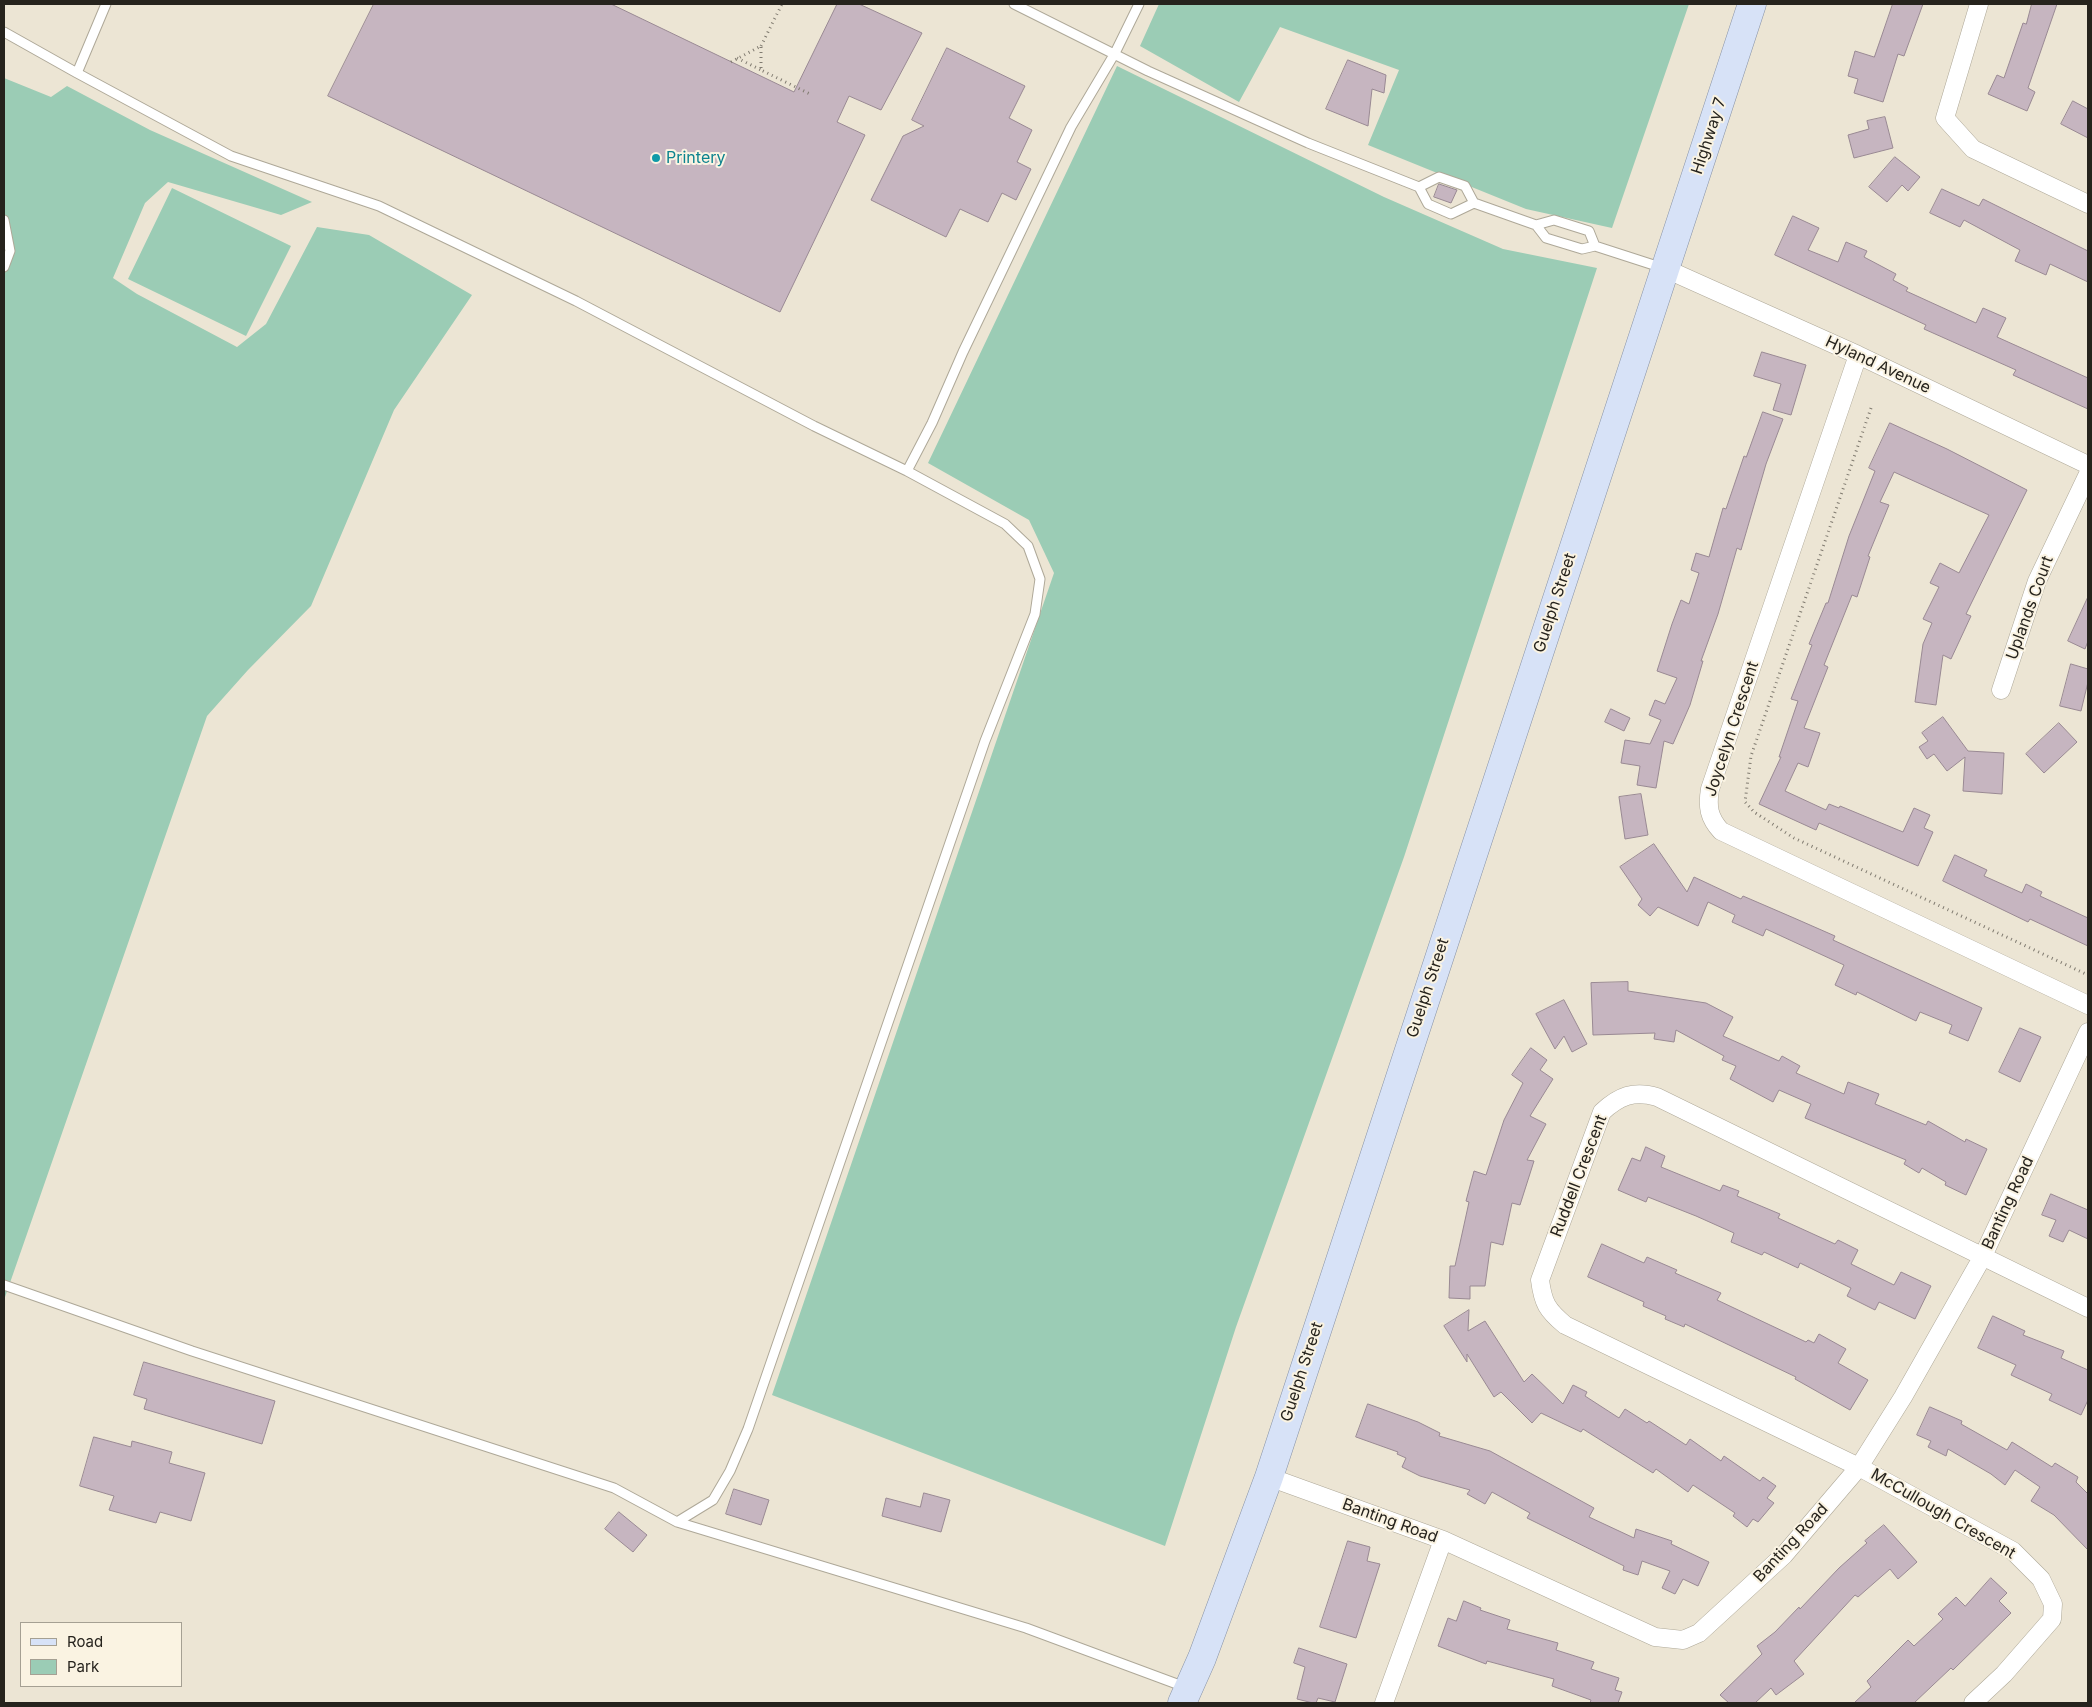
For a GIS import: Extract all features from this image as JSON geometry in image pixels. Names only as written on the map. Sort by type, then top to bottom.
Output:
[{"type":"main road","name":"Highway 7","points":[[1666,269],[1752,4]]},
{"type":"main road","name":"Guelph Street","points":[[1186,1696],[1268,1477],[1666,269]]},
{"type":"street","points":[[1980,4],[1944,118],[1973,149],[2088,204]]},
{"type":"street","name":"Hyland Avenue","points":[[1666,269],[1858,355],[2088,465]]},
{"type":"street","name":"Joycelyn Crescent","points":[[1858,355],[1710,789],[1709,812],[1713,822],[1722,831],[2088,1005]]},
{"type":"street","name":"Uplands Court","points":[[2001,690],[2037,581],[2088,474]]},
{"type":"street","name":"Banting Road","points":[[1268,1477],[1443,1540],[1654,1638],[1683,1640],[1699,1633],[1784,1555],[1859,1467],[1902,1397],[1983,1256],[2088,1032]]},
{"type":"street","name":"Ruddell Crescent","points":[[1859,1467],[1565,1325],[1552,1313],[1543,1299],[1540,1280],[1602,1112],[1615,1100],[1630,1094],[1644,1093],[1657,1097],[2088,1308]]},
{"type":"street","name":"McCullough Crescent","points":[[1859,1467],[2013,1551],[2041,1579],[2053,1604],[2052,1619],[2004,1674],[1973,1703]]},
{"type":"street","points":[[1384,1703],[1443,1540]]},
{"type":"lane","points":[[76,73],[106,4]]},
{"type":"lane","points":[[1014,4],[1148,71],[1290,135],[1419,187],[1428,204],[1451,214],[1474,203]]},
{"type":"lane","points":[[907,471],[1071,127],[1115,53],[1139,4]]},
{"type":"lane","points":[[4,32],[231,156],[379,206],[576,301],[814,426],[907,471],[1005,524],[1028,546],[1040,579],[1035,614],[985,741],[748,1429],[730,1471],[713,1500],[677,1522]]},
{"type":"lane","points":[[1419,187],[1439,177],[1465,186],[1474,203],[1536,225],[1546,238],[1582,249],[1595,246],[1666,269]]},
{"type":"lane","points":[[4,220],[10,251],[4,268]]},
{"type":"lane","points":[[1536,225],[1554,220],[1589,231],[1595,246]]},
{"type":"lane","points":[[4,1284],[192,1351],[614,1488],[677,1522],[1026,1628],[1186,1696]]},
{"type":"path","points":[[761,70],[761,46],[782,4]]},
{"type":"path","points":[[731,62],[761,46]]},
{"type":"path","points":[[737,58],[810,94]]},
{"type":"path","points":[[1870,408],[1751,756],[1745,802],[1754,812],[1794,838],[2088,975]]},
{"type":"green space","points":[[1159,4],[1689,4],[1612,228],[1526,209],[1368,145],[1399,70],[1280,27],[1239,102],[1140,46]]},
{"type":"green space","points":[[1117,66],[1384,197],[1503,249],[1597,268],[1404,857],[1236,1327],[1165,1546],[772,1395],[1054,573],[1029,520],[928,463]]},
{"type":"green space","points":[[4,78],[51,97],[67,86],[150,130],[312,202],[281,215],[168,182],[145,203],[113,278],[137,294],[237,347],[266,324],[317,227],[369,235],[472,295],[394,410],[311,606],[248,670],[207,716],[4,1300]]},
{"type":"green space","points":[[172,188],[291,246],[246,336],[128,279]]},
{"type":"building","name":"Printery","points":[[374,4],[611,4],[794,92],[837,4],[859,4],[922,33],[881,110],[849,96],[837,122],[865,135],[780,312],[328,96]]},
{"type":"building","points":[[1893,4],[1923,4],[1904,56],[1898,54],[1883,102],[1854,93],[1858,79],[1848,76],[1855,51],[1874,57]]},
{"type":"building","points":[[2032,4],[2057,4],[2028,88],[2035,92],[2027,111],[1988,94],[1997,75],[2004,78],[2023,23],[2026,24]]},
{"type":"building","points":[[947,48],[1025,86],[1009,118],[1032,130],[1017,162],[1031,169],[1016,200],[1002,193],[988,222],[960,209],[946,237],[871,200],[903,136],[924,126],[912,120]]},
{"type":"building","points":[[1348,60],[1386,75],[1384,93],[1372,89],[1368,126],[1326,109]]},
{"type":"building","points":[[2073,101],[2088,109],[2088,138],[2061,124]]},
{"type":"building","points":[[1885,117],[1893,148],[1854,158],[1848,135],[1869,129],[1867,121]]},
{"type":"building","points":[[1895,157],[1920,177],[1908,191],[1902,185],[1887,202],[1869,187]]},
{"type":"building","points":[[1439,184],[1457,190],[1451,203],[1434,197]]},
{"type":"building","points":[[1942,189],[1979,206],[1983,199],[2088,251],[2088,282],[2050,264],[2046,275],[2015,261],[2020,250],[1964,220],[1960,227],[1930,213]]},
{"type":"building","points":[[1793,216],[1819,228],[1808,250],[1838,262],[1846,242],[1867,251],[1864,257],[1896,274],[1893,280],[1908,288],[1906,291],[1976,323],[1983,308],[2006,318],[1997,337],[2088,378],[2088,409],[2013,375],[2016,370],[1924,329],[1926,325],[1775,255]]},
{"type":"building","points":[[1762,352],[1806,365],[1791,415],[1773,410],[1781,384],[1754,376]]},
{"type":"building","points":[[1763,412],[1783,419],[1766,464],[1741,550],[1737,548],[1718,614],[1701,661],[1703,661],[1690,705],[1673,744],[1664,741],[1656,788],[1637,785],[1640,766],[1621,763],[1625,740],[1650,744],[1661,720],[1649,715],[1655,700],[1665,704],[1677,678],[1657,671],[1672,624],[1681,600],[1689,604],[1699,573],[1691,570],[1696,553],[1709,557],[1723,508],[1726,509],[1744,456],[1746,457]]},
{"type":"building","points":[[1890,423],[1947,449],[2027,490],[1966,614],[1971,616],[1951,659],[1943,655],[1936,705],[1915,702],[1923,644],[1932,623],[1923,619],[1939,587],[1930,583],[1940,563],[1959,573],[1989,515],[1894,472],[1880,502],[1889,505],[1868,556],[1870,557],[1857,597],[1852,595],[1824,665],[1828,667],[1804,728],[1820,733],[1808,767],[1798,763],[1785,791],[1826,810],[1829,804],[1839,808],[1840,806],[1903,832],[1914,808],[1930,815],[1924,828],[1933,832],[1918,866],[1819,823],[1816,830],[1759,804],[1781,757],[1779,757],[1798,701],[1791,699],[1812,645],[1809,644],[1826,603],[1828,603],[1849,536],[1875,471],[1869,468]]},
{"type":"building","points":[[2088,597],[2088,641],[2085,649],[2068,641]]},
{"type":"building","points":[[2071,664],[2088,669],[2088,682],[2081,711],[2060,706]]},
{"type":"building","points":[[1611,709],[1630,718],[1624,731],[1605,722]]},
{"type":"building","points":[[1943,717],[1968,751],[2004,753],[2002,794],[1963,791],[1965,757],[1947,771],[1934,754],[1927,759],[1919,747],[1928,741],[1922,733]]},
{"type":"building","points":[[2059,723],[2077,742],[2044,773],[2026,754]]},
{"type":"building","points":[[1641,794],[1648,835],[1625,839],[1619,797]]},
{"type":"building","points":[[1654,844],[1687,892],[1694,877],[1741,899],[1743,896],[1835,936],[1833,940],[1982,1008],[1968,1041],[1949,1033],[1952,1025],[1920,1012],[1916,1021],[1857,992],[1856,995],[1835,985],[1844,965],[1766,929],[1763,936],[1732,922],[1735,915],[1708,902],[1698,926],[1658,907],[1650,916],[1638,905],[1642,899],[1620,867]]},
{"type":"building","points":[[1955,855],[1987,870],[1984,876],[2022,893],[2026,884],[2042,892],[2040,896],[2088,918],[2088,946],[2030,919],[2028,922],[1943,881]]},
{"type":"building","points":[[1628,982],[1628,991],[1706,1003],[1733,1017],[1723,1036],[1779,1061],[1782,1056],[1800,1066],[1796,1073],[1844,1094],[1848,1082],[1879,1094],[1875,1104],[1926,1125],[1928,1121],[1965,1142],[1966,1139],[1987,1149],[1966,1195],[1945,1185],[1946,1182],[1922,1168],[1919,1173],[1904,1164],[1906,1160],[1805,1118],[1811,1104],[1779,1090],[1773,1102],[1730,1079],[1736,1066],[1722,1060],[1724,1056],[1676,1030],[1674,1042],[1654,1039],[1655,1033],[1593,1035],[1591,983]]},
{"type":"building","points":[[1564,1000],[1587,1044],[1572,1052],[1564,1036],[1555,1049],[1536,1014]]},
{"type":"building","points":[[2020,1028],[2041,1037],[2020,1082],[1999,1072]]},
{"type":"building","points":[[1531,1048],[1547,1060],[1540,1070],[1553,1079],[1530,1116],[1546,1124],[1527,1160],[1534,1161],[1520,1205],[1512,1203],[1503,1245],[1491,1242],[1485,1286],[1470,1286],[1470,1299],[1449,1298],[1450,1266],[1455,1266],[1469,1202],[1466,1201],[1474,1171],[1486,1175],[1504,1120],[1523,1083],[1512,1075]]},
{"type":"building","points":[[1646,1147],[1665,1156],[1661,1167],[1720,1191],[1723,1185],[1739,1191],[1737,1196],[1780,1214],[1778,1218],[1835,1244],[1838,1240],[1858,1250],[1851,1264],[1894,1285],[1901,1272],[1931,1286],[1915,1319],[1879,1302],[1875,1310],[1847,1296],[1851,1288],[1800,1263],[1798,1268],[1764,1252],[1762,1255],[1731,1242],[1734,1233],[1648,1197],[1646,1202],[1618,1190],[1632,1158],[1640,1161]]},
{"type":"building","points":[[2051,1194],[2088,1210],[2088,1239],[2069,1230],[2063,1242],[2049,1236],[2056,1220],[2042,1215]]},
{"type":"building","points":[[1602,1244],[1644,1263],[1647,1257],[1677,1270],[1675,1273],[1721,1293],[1717,1300],[1806,1342],[1808,1340],[1814,1343],[1819,1334],[1846,1349],[1838,1363],[1868,1380],[1850,1410],[1795,1379],[1796,1377],[1685,1324],[1684,1327],[1665,1319],[1666,1316],[1643,1306],[1644,1302],[1588,1277]]},
{"type":"building","points":[[1469,1310],[1468,1331],[1485,1321],[1524,1382],[1532,1374],[1563,1404],[1573,1385],[1587,1392],[1585,1396],[1619,1418],[1625,1409],[1647,1423],[1649,1421],[1686,1445],[1690,1439],[1721,1461],[1724,1456],[1760,1481],[1763,1477],[1776,1486],[1767,1498],[1774,1503],[1758,1522],[1753,1519],[1747,1527],[1733,1516],[1735,1513],[1693,1485],[1688,1492],[1656,1469],[1653,1473],[1583,1429],[1581,1432],[1541,1413],[1532,1423],[1501,1392],[1494,1397],[1467,1354],[1467,1362],[1444,1326]]},
{"type":"building","points":[[1993,1316],[2025,1331],[2023,1335],[2064,1351],[2061,1358],[2088,1370],[2088,1400],[2081,1415],[2049,1400],[2052,1394],[2011,1375],[2016,1365],[1978,1348]]},
{"type":"building","points":[[144,1362],[275,1401],[262,1444],[144,1409],[147,1399],[134,1395]]},
{"type":"building","points":[[1368,1404],[1418,1422],[1440,1433],[1439,1436],[1490,1451],[1594,1508],[1589,1517],[1634,1538],[1636,1529],[1672,1541],[1671,1544],[1709,1562],[1698,1586],[1683,1579],[1675,1594],[1662,1588],[1670,1571],[1642,1561],[1638,1575],[1623,1570],[1624,1566],[1527,1518],[1530,1513],[1492,1492],[1485,1504],[1467,1494],[1470,1490],[1420,1476],[1402,1467],[1406,1458],[1397,1454],[1398,1452],[1356,1437]]},
{"type":"building","points":[[1930,1407],[1962,1421],[1961,1424],[2007,1450],[2012,1442],[2052,1467],[2055,1463],[2078,1477],[2076,1482],[2088,1494],[2088,1550],[2054,1515],[2031,1501],[2040,1487],[2015,1470],[2005,1485],[1991,1474],[1948,1449],[1946,1456],[1928,1447],[1931,1441],[1917,1435]]},
{"type":"building","points":[[94,1437],[131,1447],[132,1441],[172,1452],[169,1463],[205,1473],[191,1521],[160,1512],[156,1523],[109,1510],[114,1496],[80,1486]]},
{"type":"building","points":[[734,1489],[769,1500],[761,1525],[726,1514]]},
{"type":"building","points":[[924,1493],[950,1500],[941,1532],[882,1516],[886,1498],[920,1507]]},
{"type":"building","points":[[619,1512],[647,1535],[633,1552],[605,1529]]},
{"type":"building","points":[[1884,1525],[1917,1562],[1898,1579],[1890,1569],[1858,1597],[1855,1595],[1794,1661],[1804,1674],[1776,1695],[1771,1688],[1755,1703],[1729,1703],[1720,1695],[1762,1654],[1757,1646],[1775,1632],[1799,1607],[1800,1609],[1839,1568],[1867,1543],[1865,1541]]},
{"type":"building","points":[[1348,1541],[1370,1547],[1367,1561],[1380,1564],[1356,1638],[1320,1627]]},
{"type":"building","points":[[1991,1578],[2007,1593],[1999,1601],[2011,1613],[1953,1670],[1951,1668],[1914,1703],[1854,1703],[1871,1687],[1867,1681],[1908,1640],[1914,1646],[1943,1619],[1938,1614],[1956,1597],[1965,1606]]},
{"type":"building","points":[[1464,1601],[1481,1608],[1480,1610],[1510,1620],[1507,1629],[1558,1643],[1556,1650],[1594,1662],[1591,1669],[1619,1678],[1615,1690],[1622,1692],[1618,1703],[1590,1703],[1591,1700],[1552,1686],[1554,1679],[1487,1661],[1486,1664],[1438,1646],[1448,1618],[1456,1621]]},
{"type":"building","points":[[1299,1648],[1347,1664],[1335,1702],[1318,1698],[1316,1703],[1313,1703],[1297,1699],[1305,1667],[1294,1663]]},
{"type":"place","name":"Printery","points":[[656,158]]}]
